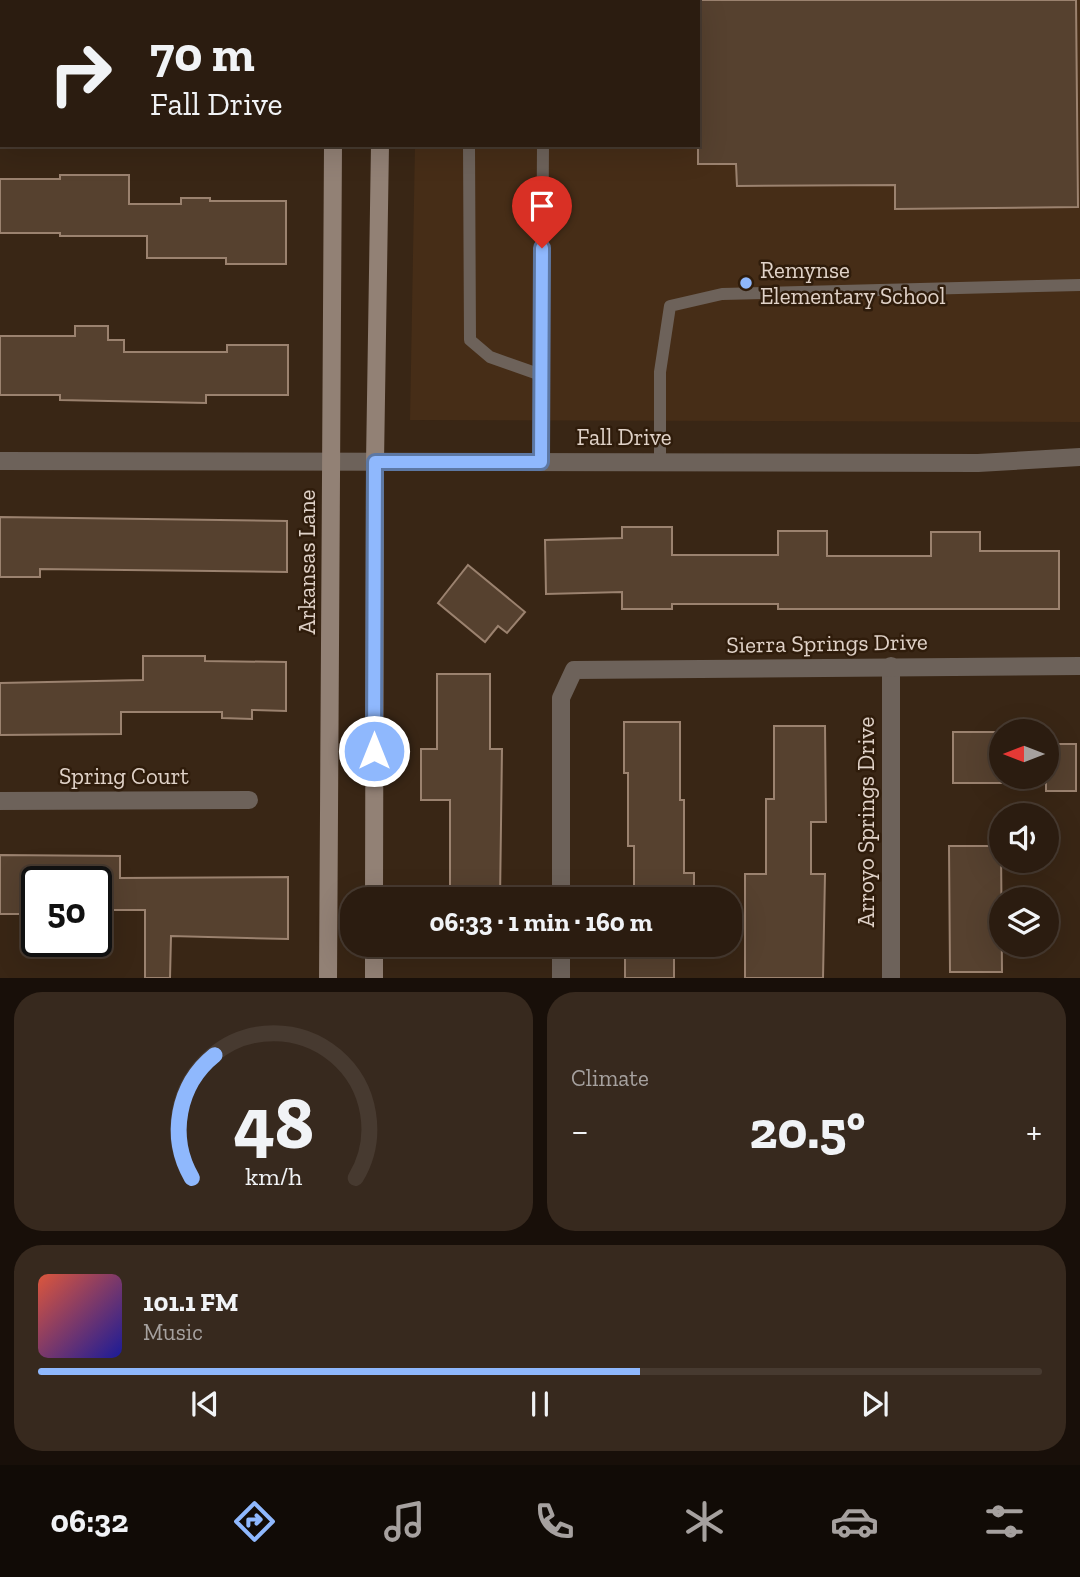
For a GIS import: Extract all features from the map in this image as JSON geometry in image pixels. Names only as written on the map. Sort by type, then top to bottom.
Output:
[{"type":"main road","name":"Arkansas Lane","points":[[328,978],[333,147]]},
{"type":"main road","points":[[374,887],[375,462],[380,147]]},
{"type":"main road","points":[[373,978],[374,957]]},
{"type":"street","name":"Fall Drive","points":[[0,461],[978,463],[1080,457]]},
{"type":"street","name":"Arroyo Springs Drive","points":[[891,666],[891,978]]},
{"type":"street","name":"Sierra Springs Drive","points":[[561,887],[561,698],[574,670],[1080,666]]},
{"type":"street","name":"Spring Court","points":[[0,801],[248,800]]},
{"type":"street","points":[[561,957],[561,978]]},
{"type":"lane","points":[[469,147],[470,340],[490,357],[541,375]]},
{"type":"lane","points":[[541,462],[543,147]]},
{"type":"lane","points":[[660,462],[660,372],[670,306],[722,294],[1080,285]]},
{"type":"shaded area","name":"Remynse Elementary School","points":[[700,0],[1080,0],[1080,422],[410,420],[415,147],[700,147]]},
{"type":"building","points":[[700,0],[1076,0],[1078,207],[895,209],[895,185],[737,186],[736,164],[698,164]]},
{"type":"building","points":[[60,175],[129,175],[129,204],[181,204],[181,198],[210,198],[210,201],[286,201],[286,264],[226,264],[226,258],[147,258],[147,236],[0,233],[0,179],[60,179]]},
{"type":"building","points":[[75,326],[108,326],[108,340],[124,340],[124,352],[227,352],[227,345],[288,345],[288,395],[206,395],[206,403],[60,400],[60,395],[0,395],[0,336],[75,336]]},
{"type":"building","points":[[0,517],[287,521],[287,572],[40,569],[40,577],[0,577]]},
{"type":"building","points":[[622,527],[672,527],[672,555],[778,555],[778,531],[827,531],[827,556],[931,556],[931,532],[980,532],[980,551],[1059,551],[1059,609],[778,609],[778,604],[672,604],[672,609],[622,609],[622,592],[546,594],[545,540],[622,538]]},
{"type":"building","points":[[468,565],[525,612],[507,633],[498,626],[485,642],[438,603]]},
{"type":"building","points":[[143,656],[205,656],[205,661],[286,662],[286,711],[252,710],[252,719],[222,718],[222,712],[121,712],[121,734],[0,735],[0,683],[143,680]]},
{"type":"building","points":[[437,674],[490,674],[490,749],[502,749],[500,887],[450,887],[450,800],[421,800],[421,749],[437,749]]},
{"type":"building","points":[[624,722],[680,722],[684,873],[694,873],[694,887],[634,887],[634,846],[628,846],[628,773],[624,773]]},
{"type":"building","points":[[774,726],[825,726],[826,822],[811,822],[811,874],[825,874],[823,978],[745,978],[745,874],[766,874],[766,799],[774,799]]},
{"type":"building","points":[[953,732],[989,732],[989,783],[953,783]]},
{"type":"building","points":[[1059,744],[1076,744],[1076,791],[1046,791],[1059,789]]},
{"type":"building","points":[[949,846],[989,846],[989,873],[1001,873],[1001,887],[989,887],[989,957],[1002,957],[1002,972],[950,972]]},
{"type":"building","points":[[0,855],[120,856],[120,878],[288,877],[288,939],[171,936],[170,978],[145,978],[145,910],[112,910],[112,866],[21,866],[21,914],[0,914]]},
{"type":"building","points":[[625,957],[674,957],[674,978],[625,978]]},
{"type":"place","name":"Remynse Elementary School","points":[[746,283]]},
{"type":"route","points":[[374,751],[375,462],[541,462],[542,248]]}]
